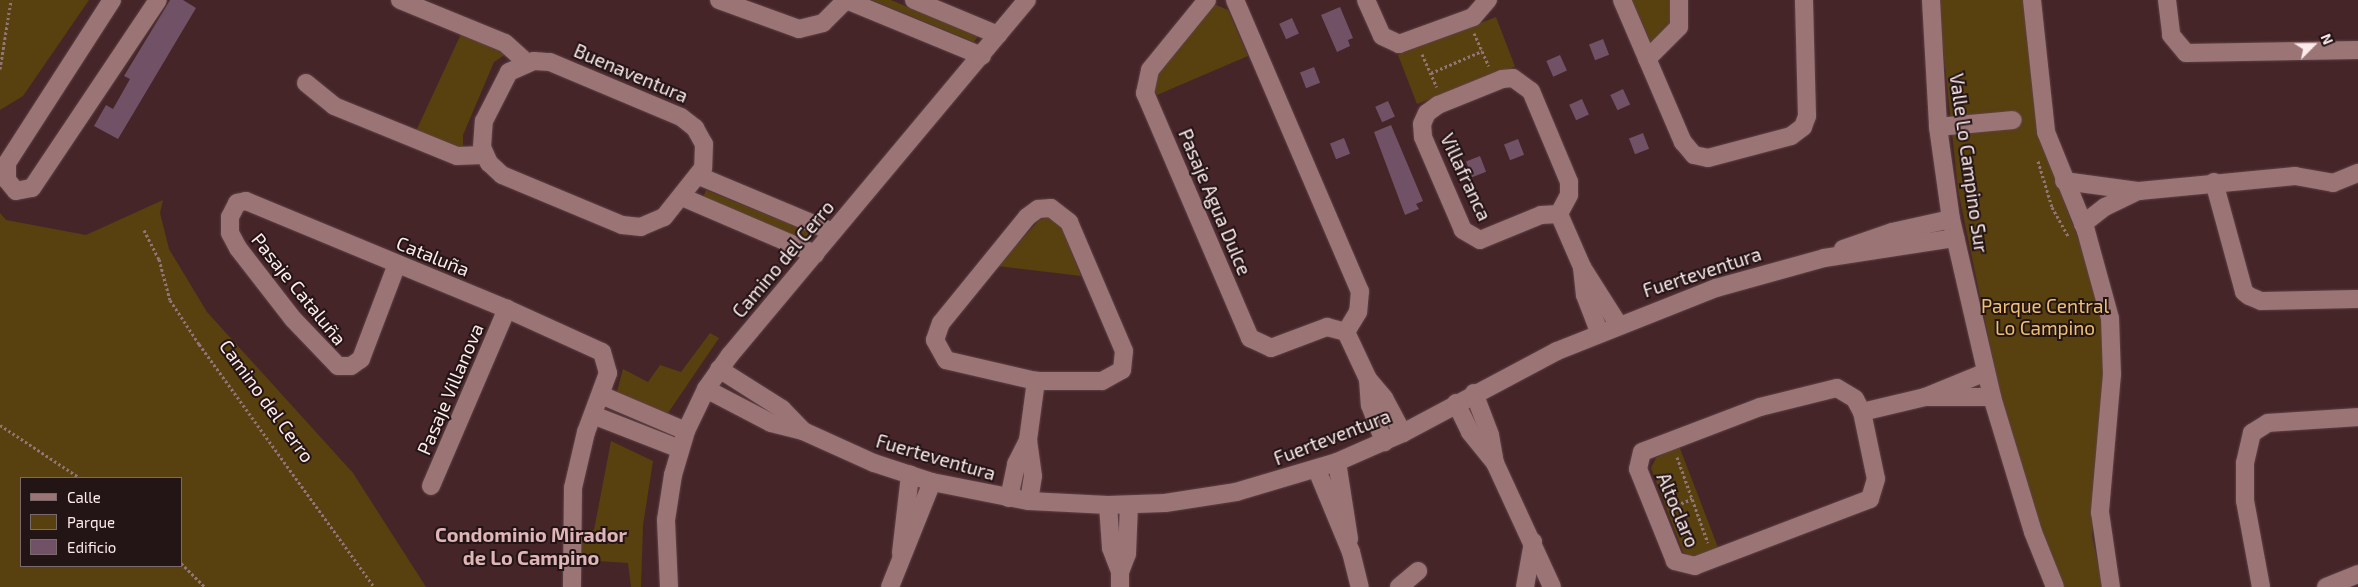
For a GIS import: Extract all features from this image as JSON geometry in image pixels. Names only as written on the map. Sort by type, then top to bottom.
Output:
[{"type":"street","points":[[112,0],[7,163],[7,180],[16,191],[32,188],[158,0]]},
{"type":"street","points":[[306,83],[334,106],[439,149],[464,158],[484,155],[481,138],[484,121],[503,80],[526,62],[505,43],[400,0]]},
{"type":"street","points":[[719,0],[799,30],[823,23],[846,0],[982,56]]},
{"type":"street","points":[[914,0],[998,35]]},
{"type":"street","name":"Camino del Cerro","points":[[669,587],[666,520],[680,449],[686,431],[706,389],[719,369],[1027,0]]},
{"type":"street","name":"Pasaje Agua Dulce","points":[[1207,0],[1150,70],[1144,83],[1145,94],[1250,338],[1271,348],[1327,328],[1346,332]]},
{"type":"street","points":[[1235,0],[1360,291],[1358,312],[1346,332],[1368,379],[1384,398],[1403,433]]},
{"type":"street","points":[[1366,0],[1386,40],[1400,44],[1416,40],[1468,19],[1482,11],[1488,0]]},
{"type":"street","points":[[1622,0],[1683,142],[1694,155],[1715,157],[1791,136],[1803,128],[1807,116],[1804,0]]},
{"type":"street","points":[[1647,59],[1679,27],[1678,0]]},
{"type":"street","name":"Valle Lo Campino Sur","points":[[1931,0],[1938,127],[1951,218],[1992,397],[2033,532],[2055,587]]},
{"type":"street","points":[[2032,0],[2046,132],[2064,181],[2083,224],[2110,318],[2112,374],[2100,512],[2111,587]]},
{"type":"street","points":[[2167,0],[2172,34],[2186,53],[2358,50]]},
{"type":"street","name":"Buenaventura","points":[[484,155],[502,175],[632,227],[658,222],[682,198],[699,176],[705,160],[704,144],[688,121],[550,62],[526,62]]},
{"type":"street","name":"Villafranca","points":[[1514,78],[1531,91],[1569,182],[1568,195],[1558,214],[1541,216],[1486,240],[1468,235],[1422,131],[1427,113],[1444,103],[1495,82],[1514,78]]},
{"type":"street","points":[[1938,127],[2013,120]]},
{"type":"street","points":[[2064,181],[2139,191],[2214,182],[2295,176],[2333,183],[2358,173]]},
{"type":"street","points":[[699,176],[833,232]]},
{"type":"street","points":[[2214,182],[2243,287],[2249,296],[2261,301],[2358,299]]},
{"type":"street","points":[[2083,224],[2105,207],[2139,191]]},
{"type":"street","points":[[682,198],[816,254]]},
{"type":"street","name":"Pasaje Cataluña","points":[[240,201],[230,217],[232,239],[292,319],[338,366],[351,366],[361,359],[397,264]]},
{"type":"street","name":"Cataluña","points":[[240,201],[592,344],[606,358],[608,373],[601,395]]},
{"type":"street","points":[[1051,208],[1069,222],[1125,358],[1122,370],[1110,380],[1036,381],[952,362],[942,356],[935,340],[941,324],[1027,217],[1038,209],[1051,208]]},
{"type":"street","points":[[1558,214],[1582,267],[1618,324]]},
{"type":"street","name":"Fuerteventura","points":[[706,389],[771,423],[803,431],[910,475],[932,482],[1009,498],[1029,501],[1129,505],[1236,492],[1317,470],[1384,442],[1474,393],[1618,324],[1716,288],[1824,258],[1892,232],[1951,218]]},
{"type":"street","name":"Fuerteventura","points":[[1824,258],[1956,238]]},
{"type":"street","points":[[1582,267],[1585,295],[1599,332]]},
{"type":"street","name":"Pasaje Villanova","points":[[431,486],[507,308]]},
{"type":"street","name":"Fuerteventura","points":[[719,369],[782,410],[803,431]]},
{"type":"street","points":[[1862,412],[1925,397],[1986,372]]},
{"type":"street","points":[[1368,379],[1372,413],[1384,442]]},
{"type":"street","points":[[1029,501],[1033,476],[1028,440],[1036,381]]},
{"type":"street","name":"Altoclaro","points":[[1829,387],[1850,394],[1862,412],[1876,479],[1870,498],[1690,567],[1675,562],[1638,469],[1642,452],[1760,407],[1829,387]]},
{"type":"street","points":[[1474,393],[1490,435],[1496,463],[1552,587]]},
{"type":"street","points":[[572,587],[573,488],[593,414],[601,395],[686,431]]},
{"type":"street","points":[[1925,397],[1992,397]]},
{"type":"street","points":[[1456,403],[1470,432],[1496,463]]},
{"type":"street","points":[[593,414],[680,449]]},
{"type":"street","points":[[2261,587],[2245,502],[2245,463],[2252,433],[2268,422],[2358,417]]},
{"type":"street","points":[[1009,498],[1016,464],[1028,440]]},
{"type":"street","points":[[1337,462],[1346,503],[1350,552]]},
{"type":"street","points":[[1317,470],[1350,552],[1360,587]]},
{"type":"street","points":[[890,587],[900,553],[910,475]]},
{"type":"street","points":[[900,553],[921,517],[932,482]]},
{"type":"street","points":[[1108,505],[1111,548],[1120,579]]},
{"type":"street","points":[[1120,579],[1127,554],[1129,505]]},
{"type":"street","points":[[1525,587],[1533,542]]},
{"type":"street","points":[[1400,587],[1418,571]]},
{"type":"street","points":[[2326,587],[2358,574]]},
{"type":"path","points":[[0,69],[11,0]]},
{"type":"path","points":[[1468,19],[1495,82]]},
{"type":"path","points":[[1416,40],[1444,103]]},
{"type":"path","points":[[1431,73],[1482,51]]},
{"type":"path","points":[[2037,153],[2044,185],[2069,239]]},
{"type":"path","name":"Camino del Cerro","points":[[144,230],[159,260],[170,300],[194,337],[374,587]]},
{"type":"path","points":[[0,425],[78,477]]},
{"type":"path","points":[[1671,440],[1714,559]]},
{"type":"path","points":[[182,564],[205,587]]},
{"type":"green space","points":[[0,0],[89,0],[23,96],[0,110]]},
{"type":"green space","points":[[872,0],[891,0],[978,36],[974,42]]},
{"type":"green space","points":[[1632,0],[1678,0],[1679,24],[1652,45]]},
{"type":"green space","name":"Parque Central Lo Campino","points":[[1938,0],[2026,0],[2038,133],[2104,307],[2106,368],[2092,536],[2103,587],[2062,587],[2040,530],[2001,398],[1958,190]]},
{"type":"green space","points":[[1214,4],[1228,10],[1248,56],[1157,95],[1152,85],[1155,76]]},
{"type":"green space","points":[[1496,17],[1515,66],[1417,104],[1398,55]]},
{"type":"green space","points":[[461,34],[506,54],[494,62],[463,135],[463,148],[416,131]]},
{"type":"green space","points":[[706,190],[813,233],[809,243],[702,200]]},
{"type":"green space","points":[[163,200],[160,213],[169,249],[207,312],[353,473],[426,587],[0,587],[0,213],[6,220],[86,235]]},
{"type":"green space","points":[[1051,216],[1059,221],[1081,276],[998,266],[1039,220]]},
{"type":"green space","points":[[710,333],[719,338],[668,413],[616,395],[623,369],[648,382],[660,365],[681,372]]},
{"type":"green space","points":[[611,441],[653,461],[643,525],[641,587],[631,587],[628,563],[582,560],[582,530],[594,530]]},
{"type":"green space","points":[[1679,446],[1719,550],[1692,558],[1683,552],[1651,468],[1656,458]]},
{"type":"building","points":[[170,0],[183,0],[196,8],[118,139],[94,126],[106,105],[113,109],[130,79],[124,76]]},
{"type":"building","points":[[1340,7],[1353,38],[1348,40],[1350,46],[1337,52],[1321,15]]},
{"type":"building","points":[[1292,18],[1299,34],[1286,39],[1279,24]]},
{"type":"building","points":[[1603,39],[1609,55],[1595,60],[1589,44]]},
{"type":"building","points":[[1560,55],[1567,71],[1553,77],[1546,61]]},
{"type":"building","points":[[1314,67],[1320,83],[1306,88],[1300,72]]},
{"type":"building","points":[[1623,89],[1630,104],[1617,110],[1610,95]]},
{"type":"building","points":[[1582,99],[1589,115],[1576,120],[1569,105]]},
{"type":"building","points":[[1388,101],[1395,117],[1382,122],[1375,107]]},
{"type":"building","points":[[1391,125],[1423,201],[1416,204],[1419,209],[1405,215],[1374,132]]},
{"type":"building","points":[[1643,133],[1649,149],[1635,154],[1629,138]]},
{"type":"building","points":[[1344,138],[1350,154],[1336,159],[1330,143]]},
{"type":"building","points":[[1518,139],[1524,155],[1510,160],[1504,144]]},
{"type":"building","points":[[1480,156],[1486,172],[1472,177],[1466,161]]},
{"type":"district","name":"Condominio Mirador de Lo Campino","points":[[531,546]]}]
